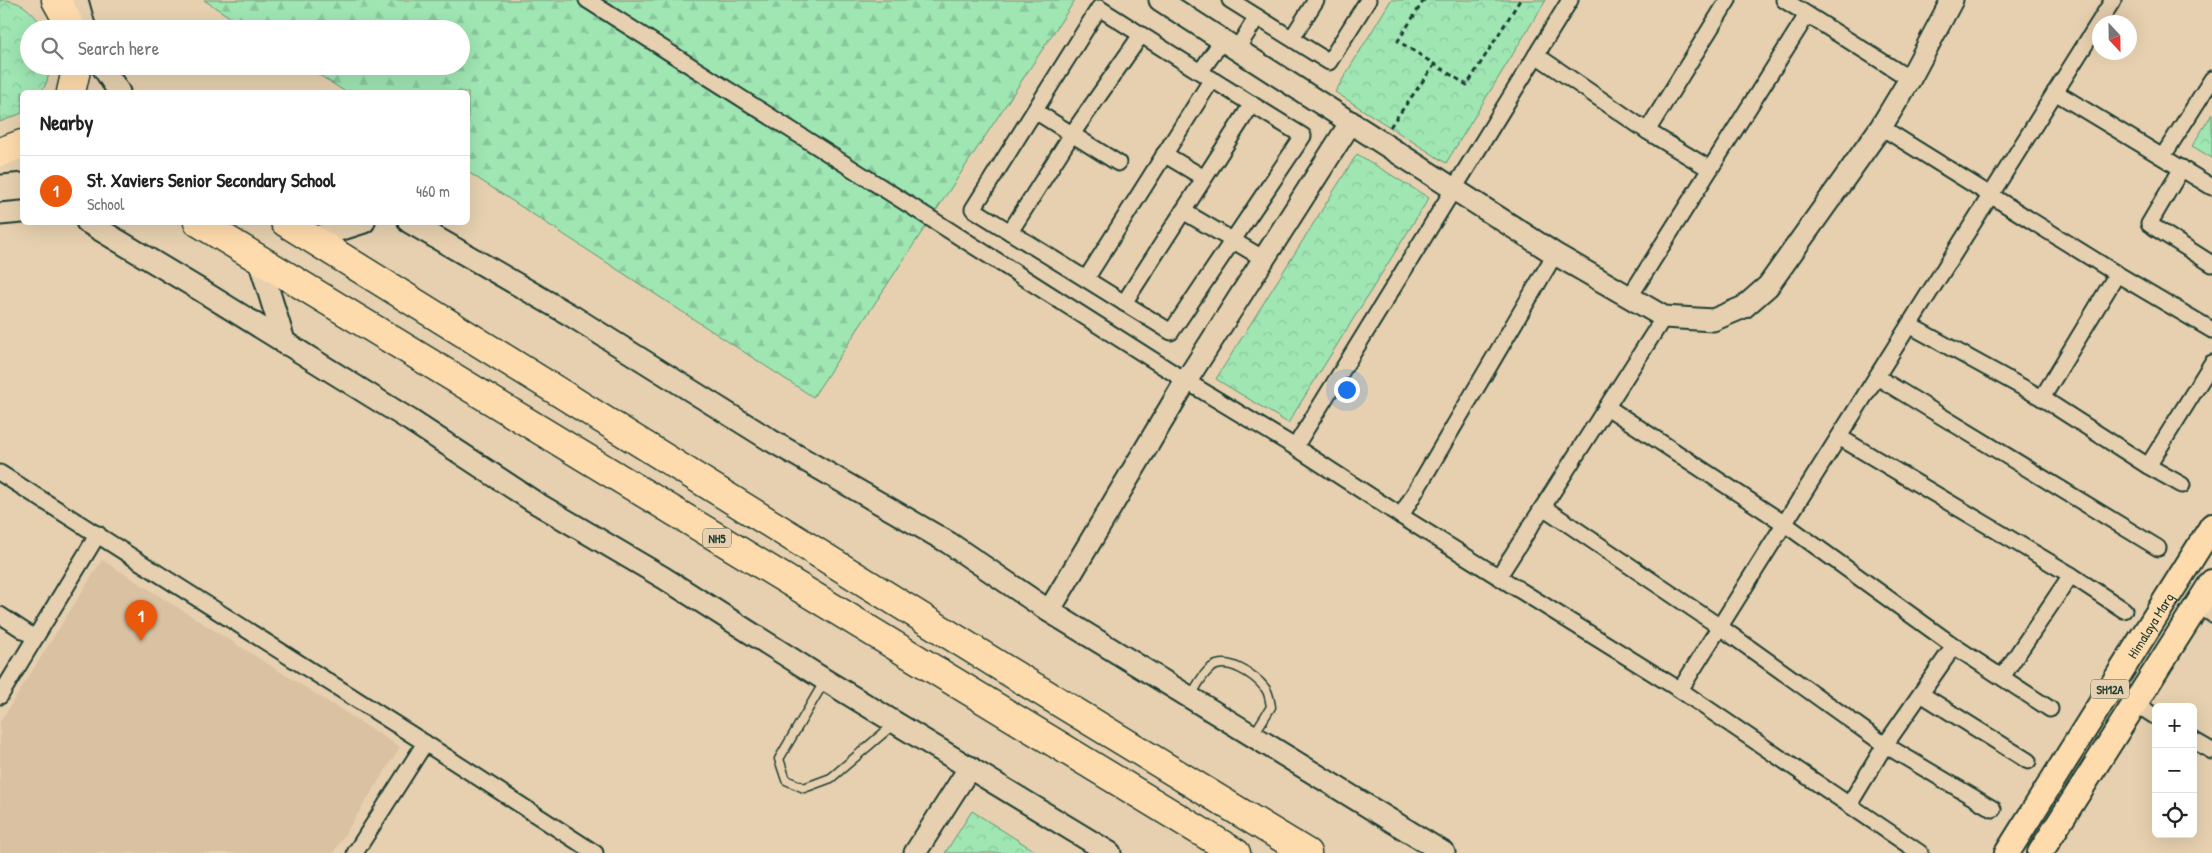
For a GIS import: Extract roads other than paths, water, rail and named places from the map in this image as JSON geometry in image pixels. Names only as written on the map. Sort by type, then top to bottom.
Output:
[{"type":"highway","points":[[56,0],[67,20]]},
{"type":"highway","points":[[71,90],[75,75]]},
{"type":"highway","points":[[0,152],[20,145]]},
{"type":"highway","name":"NH5","points":[[203,225],[1236,853]]},
{"type":"highway","points":[[290,225],[1306,853]]},
{"type":"main road","name":"Himalaya Marg","points":[[2007,853],[2212,526]]},
{"type":"main road","name":"SH12A","points":[[2040,853],[2136,704],[2205,610],[2212,582]]},
{"type":"street","points":[[77,0],[83,20]]},
{"type":"street","points":[[587,0],[1186,381],[1295,447],[1401,516],[1680,690],[1920,853]]},
{"type":"street","points":[[1160,0],[1555,254],[1629,298],[1664,317],[1713,320],[1744,306],[1768,286],[1881,127],[1910,79],[1952,0]]},
{"type":"street","points":[[1292,38],[1316,0]]},
{"type":"street","points":[[1238,2],[1257,17],[1329,62],[1368,0]]},
{"type":"street","points":[[1295,447],[1570,0]]},
{"type":"street","points":[[1648,131],[1728,0]]},
{"type":"street","points":[[1784,0],[1910,79]]},
{"type":"street","points":[[1680,690],[2113,0]]},
{"type":"street","points":[[1099,8],[1141,35],[1304,136],[1171,332],[972,208],[1099,8]]},
{"type":"street","points":[[1629,298],[1807,14]]},
{"type":"street","points":[[1086,279],[1164,154],[1206,76],[1229,45],[1257,17]]},
{"type":"street","points":[[1010,232],[1072,134],[1141,35]]},
{"type":"street","points":[[1536,55],[1648,131],[1710,169]]},
{"type":"street","points":[[108,75],[118,90]]},
{"type":"street","points":[[2163,156],[2212,79]]},
{"type":"street","points":[[2055,92],[2212,186]]},
{"type":"street","points":[[1124,303],[1252,104]]},
{"type":"street","points":[[1035,111],[1118,163]]},
{"type":"street","points":[[1049,611],[1186,381],[1351,122]]},
{"type":"street","points":[[1881,127],[2117,274],[2212,330]]},
{"type":"street","points":[[1164,154],[1204,178]]},
{"type":"street","points":[[0,163],[20,161]]},
{"type":"street","points":[[2182,168],[2148,224],[2212,264]]},
{"type":"street","points":[[1183,211],[1264,259]]},
{"type":"street","points":[[0,214],[20,212]]},
{"type":"street","points":[[92,225],[410,420],[533,501],[664,578],[825,680],[1110,853]]},
{"type":"street","points":[[311,239],[355,225]]},
{"type":"street","points":[[414,225],[572,316],[770,440],[949,543],[1049,611],[1444,853]]},
{"type":"street","points":[[1401,516],[1555,254]]},
{"type":"street","points":[[259,260],[285,344]]},
{"type":"street","points":[[2042,398],[2117,274]]},
{"type":"street","points":[[1499,576],[1664,317]]},
{"type":"street","points":[[1909,325],[2042,398],[2148,466],[2182,485]]},
{"type":"street","points":[[2148,466],[2212,363]]},
{"type":"street","points":[[1877,376],[2158,548]]},
{"type":"street","points":[[1607,407],[1785,524],[1954,646],[2050,709]]},
{"type":"street","points":[[1839,437],[2070,575],[2124,610]]},
{"type":"street","points":[[0,473],[595,853]]},
{"type":"street","points":[[1543,507],[1720,627],[1885,745],[1994,808]]},
{"type":"street","points":[[0,696],[98,534]]},
{"type":"street","points":[[2002,678],[2070,575]]},
{"type":"street","points":[[0,615],[35,638]]},
{"type":"street","points":[[1849,805],[1885,745],[1954,646]]},
{"type":"street","points":[[1921,694],[2028,761]]},
{"type":"street","points":[[2136,704],[2152,714]]},
{"type":"street","points":[[2197,742],[2212,751]]},
{"type":"street","points":[[355,853],[425,743]]},
{"type":"street","points":[[915,853],[970,767]]},
{"type":"lane","points":[[1190,697],[1210,668],[1221,663],[1234,666],[1254,677],[1267,689],[1271,706],[1253,736]]},
{"type":"lane","points":[[825,680],[779,759],[786,780],[804,788],[831,778],[896,723]]},
{"type":"place","name":"St. Xaviers Senior Secondary School","points":[[141,641]]}]
